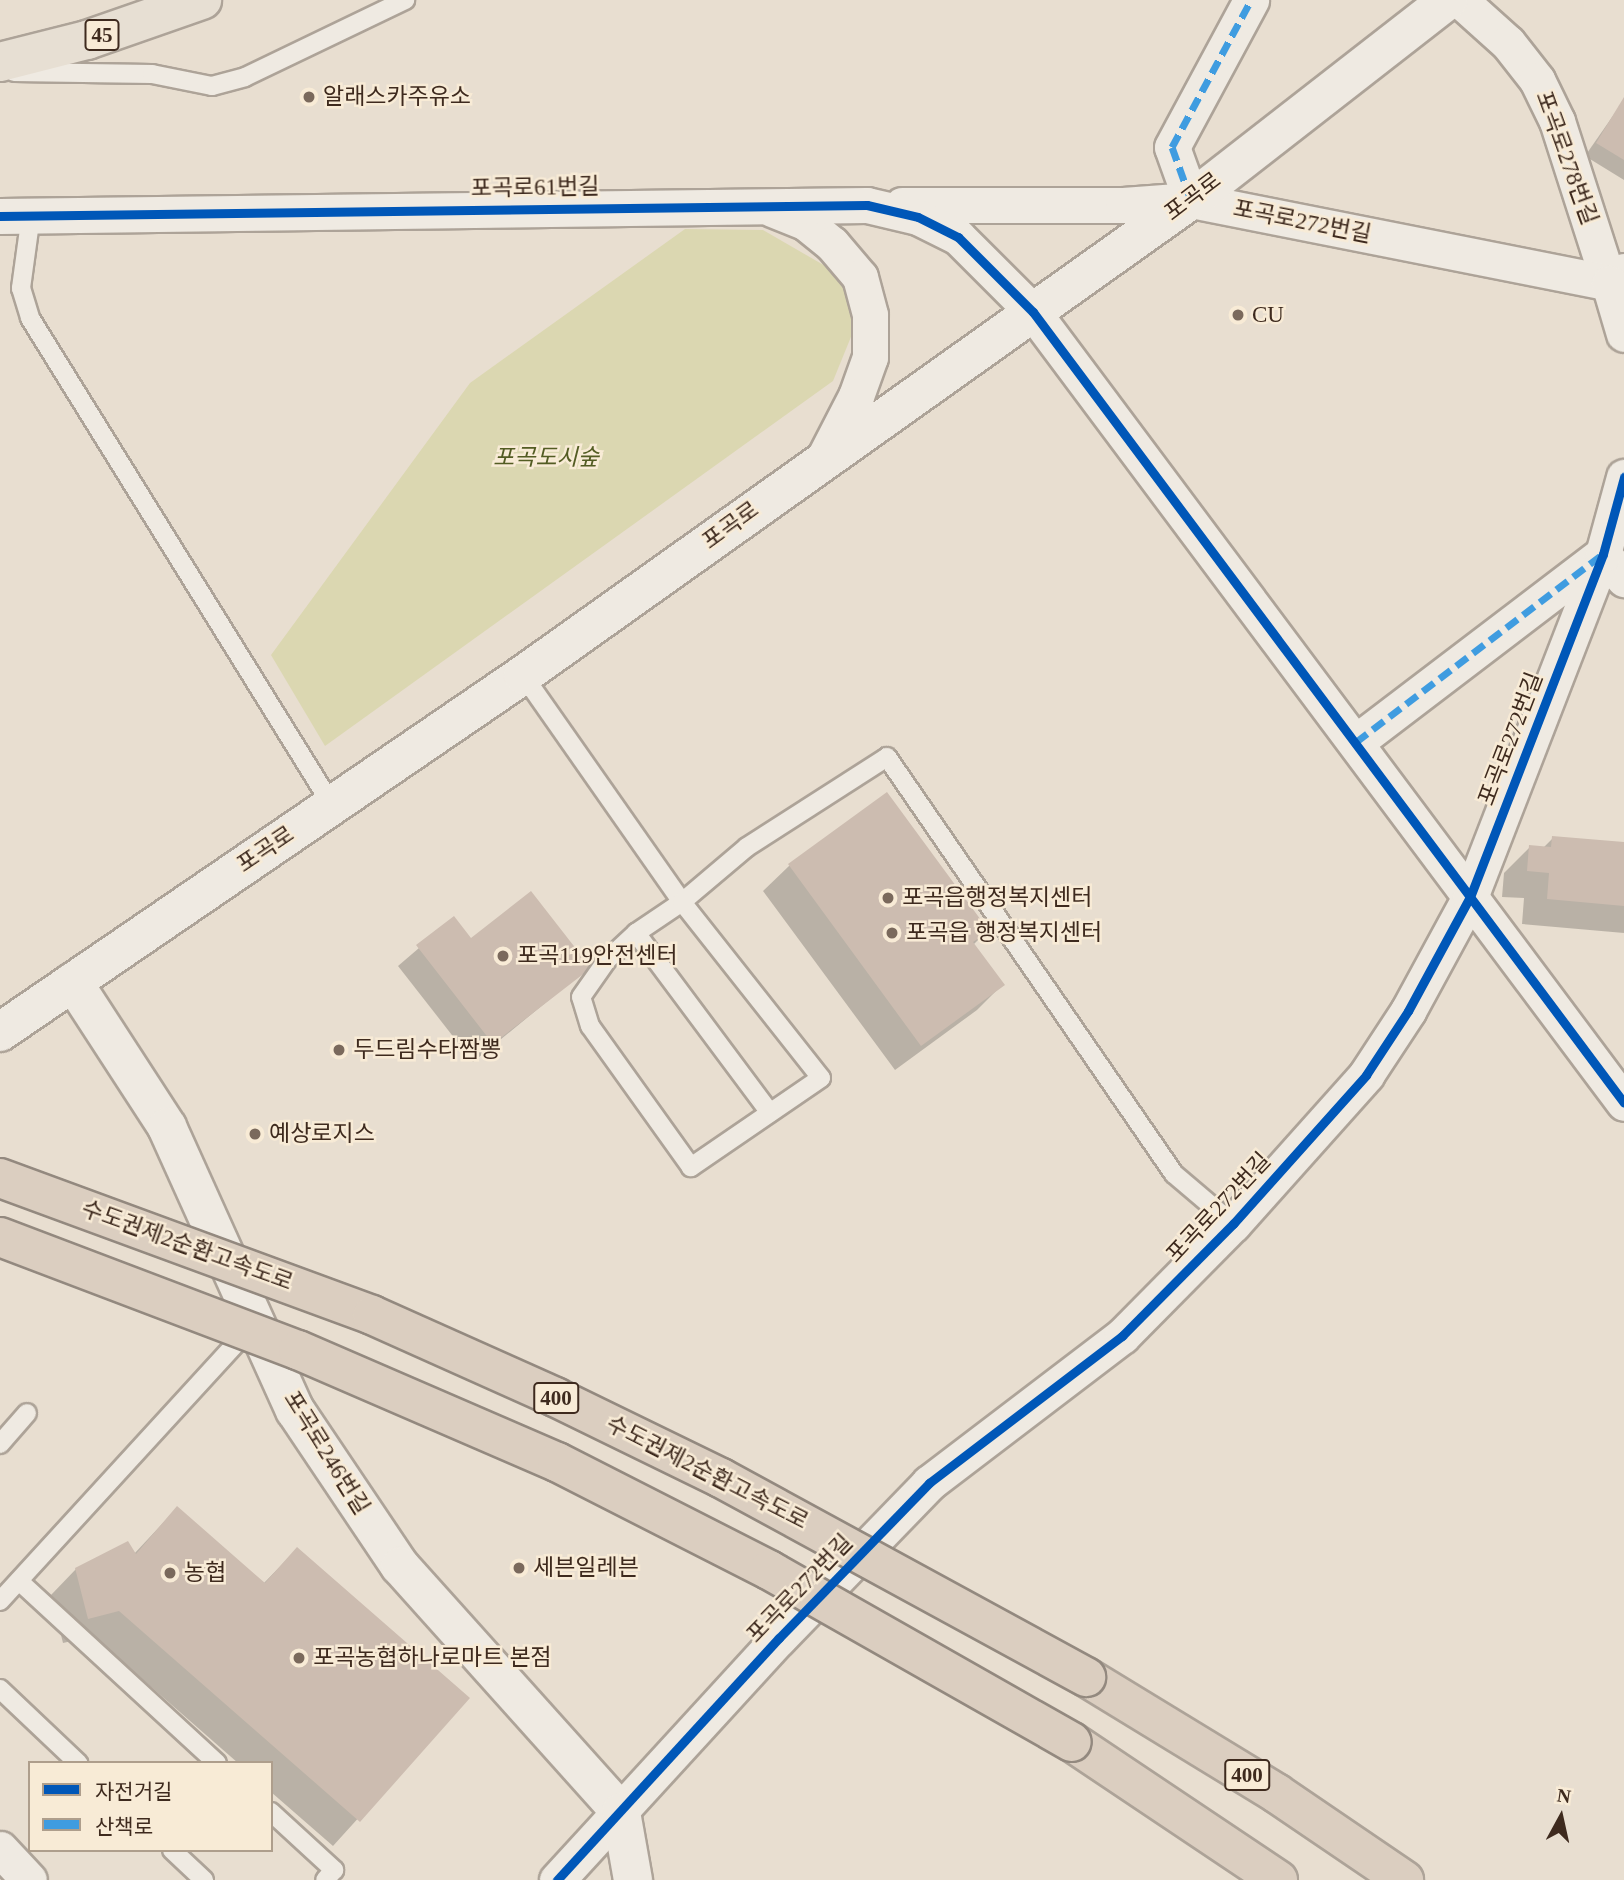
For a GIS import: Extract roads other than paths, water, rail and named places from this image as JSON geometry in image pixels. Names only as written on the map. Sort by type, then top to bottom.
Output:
[{"type":"highway","name":"수도권제2순환고속도로","points":[[0,1178],[372,1315],[555,1397],[841,1541],[1086,1677],[1276,1793],[1404,1880]]},
{"type":"highway","name":"400","points":[[0,1237],[298,1350],[557,1462],[769,1570],[1072,1742],[1278,1880]]},
{"type":"main road","name":"45","points":[[0,62],[87,40],[202,0]]},
{"type":"street","points":[[1191,200],[1172,147],[1251,0]]},
{"type":"street","name":"포곡로","points":[[0,1032],[523,675],[1191,200],[1448,0]]},
{"type":"street","name":"포곡로278번길","points":[[1460,0],[1508,43],[1537,80],[1557,121],[1616,277]]},
{"type":"street","name":"포곡로272번길","points":[[867,205],[1123,205],[1191,200],[1616,277]]},
{"type":"street","points":[[759,204],[806,223],[832,244],[860,277],[870,315],[870,357],[856,396],[823,460]]},
{"type":"street","name":"포곡로61번길","points":[[15,216],[759,204],[867,205],[918,217],[958,237],[1033,312],[1624,1102]]},
{"type":"street","points":[[1616,277],[1624,334]]},
{"type":"street","name":"포곡로272번길","points":[[557,1880],[779,1638],[929,1483],[1122,1336],[1233,1224],[1366,1075],[1408,1011],[1470,897],[1614,567],[1624,477]]},
{"type":"street","points":[[1356,742],[1614,567]]},
{"type":"street","name":"포곡로246번길","points":[[73,982],[167,1127],[295,1410],[400,1566],[621,1812]]},
{"type":"street","points":[[621,1812],[633,1880]]},
{"type":"street","points":[[0,1849],[29,1880]]},
{"type":"lane","points":[[0,72],[152,74],[212,86],[245,77],[405,0]]},
{"type":"lane","points":[[15,216],[21,288],[30,318],[332,805]]},
{"type":"lane","points":[[523,675],[682,902],[821,1078],[691,1167],[590,1026],[581,997],[607,960],[636,933],[682,902],[747,847],[887,757],[1174,1174],[1233,1224]]},
{"type":"lane","points":[[636,933],[770,1113]]},
{"type":"lane","points":[[0,1601],[254,1323]]},
{"type":"lane","points":[[0,1444],[27,1413]]},
{"type":"lane","points":[[19,1581],[215,1761]]},
{"type":"lane","points":[[0,1689],[77,1761]]},
{"type":"lane","points":[[273,1814],[334,1870],[325,1880]]},
{"type":"lane","points":[[174,1852],[204,1880]]},
{"type":"place","name":"알래스카주유소","points":[[309,97]]},
{"type":"place","name":"CU","points":[[1238,315]]},
{"type":"place","name":"포곡읍행정복지센터","points":[[888,898]]},
{"type":"place","name":"포곡읍 행정복지센터","points":[[892,933]]},
{"type":"place","name":"포곡119안전센터","points":[[503,956]]},
{"type":"place","name":"두드림수타짬뽕","points":[[339,1050]]},
{"type":"place","name":"예상로지스","points":[[255,1134]]},
{"type":"place","name":"세븐일레븐","points":[[519,1568]]},
{"type":"place","name":"농협","points":[[170,1573]]},
{"type":"place","name":"포곡농협하나로마트 본점","points":[[299,1658]]},
{"type":"park label","name":"포곡도시숲","points":[[546,458]]}]
